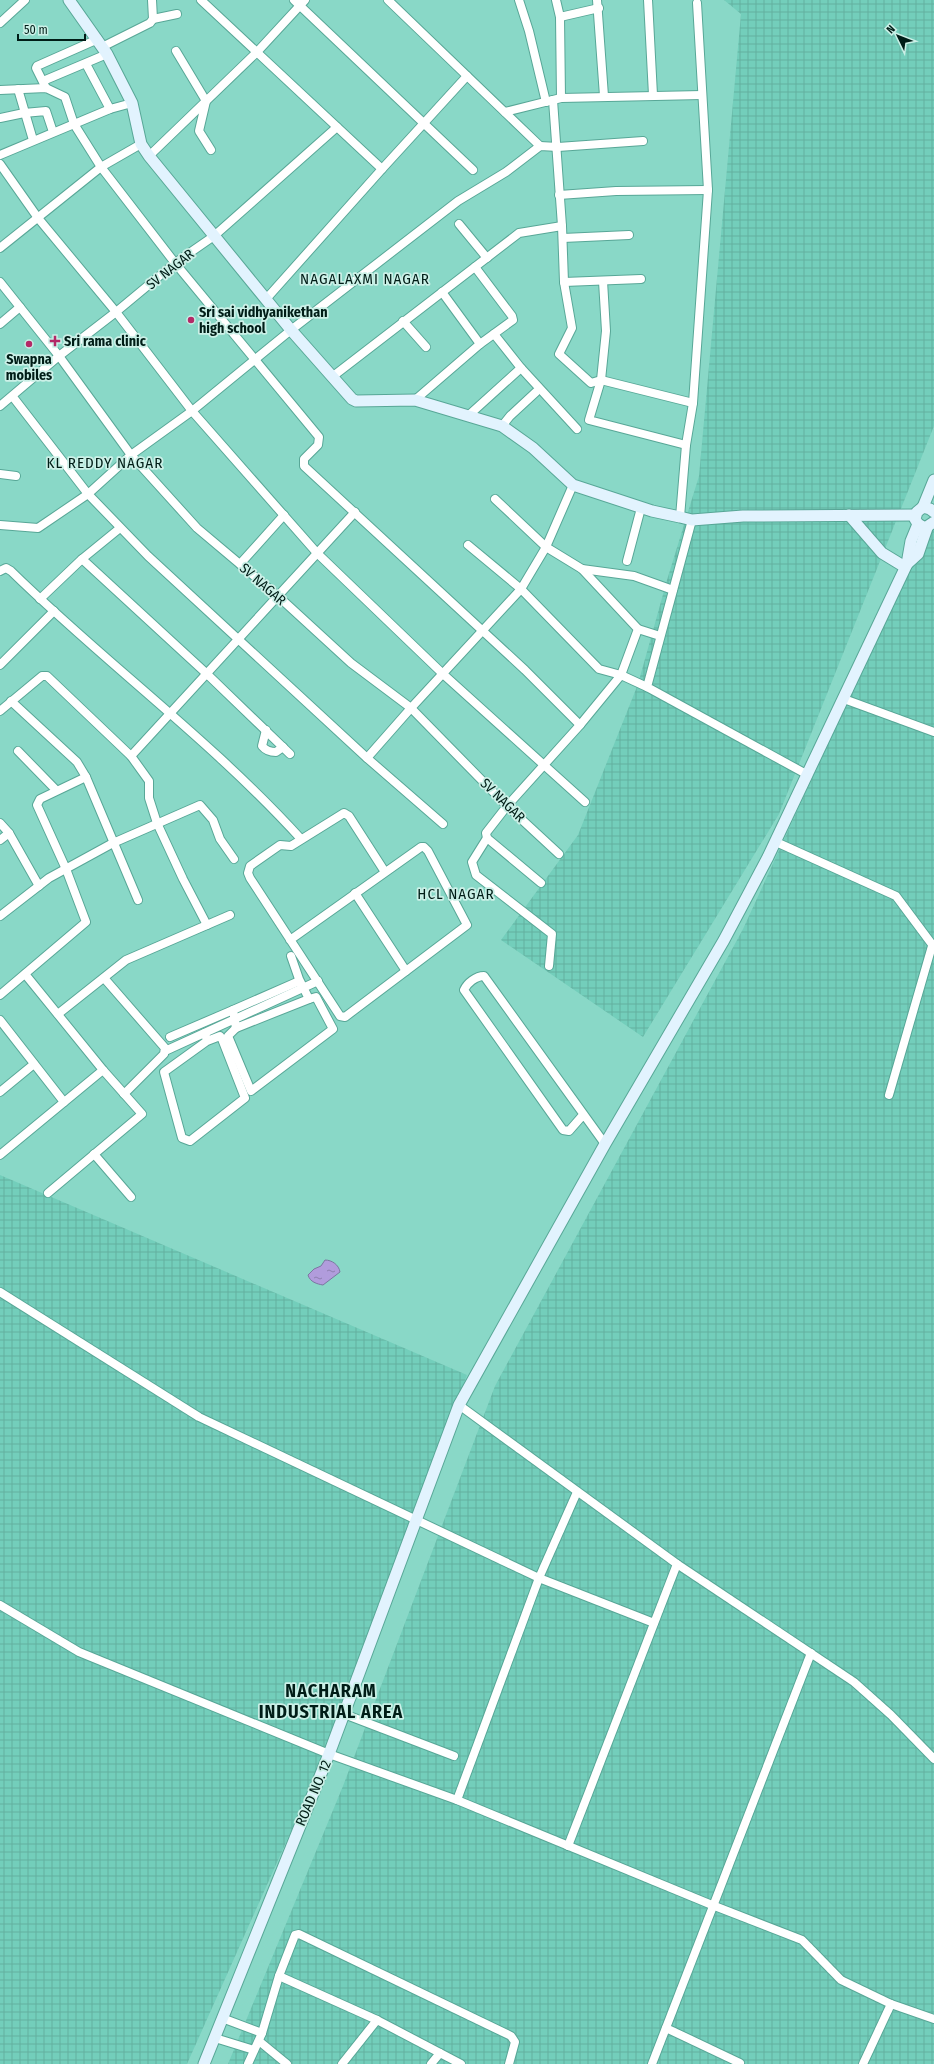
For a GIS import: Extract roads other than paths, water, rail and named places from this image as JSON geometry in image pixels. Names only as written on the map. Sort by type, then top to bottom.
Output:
[{"type":"street","points":[[0,24],[25,0]]},
{"type":"street","points":[[69,0],[102,47],[132,103],[141,144],[149,156],[267,298],[291,330],[332,377],[356,401],[415,400],[502,426],[533,448],[573,485],[641,508],[692,520],[743,516],[927,515]]},
{"type":"street","points":[[152,0],[153,20]]},
{"type":"street","points":[[201,0],[382,169]]},
{"type":"street","points":[[388,0],[540,146],[558,147],[643,141]]},
{"type":"street","points":[[519,0],[553,100]]},
{"type":"street","points":[[556,0],[560,18],[553,100],[558,147],[564,282],[572,328],[559,354],[591,383],[601,380],[693,403]]},
{"type":"street","points":[[648,0],[653,95]]},
{"type":"street","points":[[149,156],[257,52],[299,2],[473,170]]},
{"type":"street","points":[[680,517],[686,445],[693,403],[708,190],[697,3]]},
{"type":"street","points":[[560,18],[598,4],[604,96]]},
{"type":"street","points":[[177,14],[153,20],[150,23],[102,47],[39,64],[36,68],[45,84],[65,97],[74,124],[101,166],[175,263],[318,437],[318,445],[304,459],[304,466],[525,670],[580,724]]},
{"type":"street","points":[[0,90],[18,89],[45,84],[86,64],[102,47]]},
{"type":"street","points":[[176,51],[206,101],[199,131],[211,150]]},
{"type":"street","points":[[86,64],[110,110]]},
{"type":"street","points":[[267,298],[423,123],[467,76]]},
{"type":"street","points":[[18,89],[33,140]]},
{"type":"street","points":[[504,112],[553,100],[604,96],[702,95]]},
{"type":"street","points":[[0,154],[53,132],[132,103]]},
{"type":"street","points":[[0,118],[24,113],[46,111],[53,132]]},
{"type":"street","name":"SV NAGAR","points":[[0,406],[59,356],[116,312],[175,263],[214,236],[337,127]]},
{"type":"street","points":[[0,248],[101,166],[141,144]]},
{"type":"street","points":[[0,525],[38,528],[88,494],[131,455],[192,411],[291,330],[458,201],[506,172],[540,146]]},
{"type":"street","points":[[0,164],[38,218],[116,312],[192,411],[317,553],[443,674],[545,764],[585,802]]},
{"type":"street","points":[[559,195],[616,191],[708,190]]},
{"type":"street","points":[[459,224],[487,258]]},
{"type":"street","points":[[332,377],[519,233],[562,226]]},
{"type":"street","points":[[563,238],[629,235]]},
{"type":"street","points":[[415,400],[480,344],[513,318],[475,267]]},
{"type":"street","points":[[564,282],[641,279]]},
{"type":"street","points":[[603,281],[606,331],[601,380],[589,420],[686,445]]},
{"type":"street","name":"SV NAGAR","points":[[0,282],[59,356],[131,455],[197,528],[278,597],[351,663],[411,708],[507,806],[559,854]]},
{"type":"street","points":[[442,292],[480,344]]},
{"type":"street","points":[[0,324],[20,306]]},
{"type":"street","points":[[404,321],[426,347]]},
{"type":"street","points":[[494,334],[521,368],[577,429]]},
{"type":"street","points":[[469,415],[521,368]]},
{"type":"street","points":[[502,426],[510,416],[536,392]]},
{"type":"street","points":[[13,396],[88,494],[120,528],[367,758],[443,824]]},
{"type":"street","points":[[0,474],[16,476]]},
{"type":"street","name":"ROAD NO. 12","points":[[204,2064],[329,1754],[417,1520],[458,1405],[605,1144],[724,940],[776,842],[906,565],[918,554],[934,480]]},
{"type":"street","points":[[367,758],[521,589],[546,547],[573,485]]},
{"type":"street","points":[[495,498],[546,547],[582,569],[638,629],[660,636]]},
{"type":"street","points":[[627,560],[641,508]]},
{"type":"street","points":[[131,756],[355,512]]},
{"type":"street","points":[[240,564],[284,515]]},
{"type":"street","points":[[849,515],[882,554],[906,565]]},
{"type":"street","points":[[647,687],[692,520]]},
{"type":"street","points":[[40,599],[82,559],[120,528]]},
{"type":"street","points":[[468,545],[521,589],[599,669],[621,675],[647,687],[808,775]]},
{"type":"street","points":[[82,559],[207,674],[290,754]]},
{"type":"street","points":[[0,571],[6,568],[11,571],[40,599],[171,713],[283,819],[301,839]]},
{"type":"street","points":[[582,569],[634,576],[673,590]]},
{"type":"street","points":[[0,665],[54,611]]},
{"type":"street","points":[[549,966],[552,934],[476,875],[472,862],[487,838],[487,830],[621,675],[638,629]]},
{"type":"street","points":[[0,711],[42,676],[47,676],[131,756],[149,781],[149,798],[157,823],[183,879],[207,925]]},
{"type":"street","points":[[844,699],[934,732]]},
{"type":"street","points":[[11,702],[77,762],[86,777],[138,900]]},
{"type":"street","points":[[266,730],[262,740],[262,746],[270,752],[276,752],[283,747]]},
{"type":"street","points":[[18,751],[56,790]]},
{"type":"street","points":[[0,995],[86,922],[66,869],[38,805],[40,799],[56,790],[86,777]]},
{"type":"street","points":[[0,916],[39,886],[66,869],[113,843],[200,805],[213,820],[220,839],[234,859]]},
{"type":"street","points":[[290,940],[424,846],[467,925],[345,1017],[340,1016],[290,940],[248,873],[250,866],[280,845],[291,846],[338,815],[346,814],[349,816],[386,872]]},
{"type":"street","points":[[0,822],[9,833],[39,886]]},
{"type":"street","points":[[0,840],[9,833]]},
{"type":"street","points":[[487,838],[541,883]]},
{"type":"street","points":[[776,842],[896,896],[933,946],[889,1095]]},
{"type":"street","points":[[355,893],[406,971]]},
{"type":"street","points":[[58,1014],[126,960],[230,915]]},
{"type":"street","points":[[291,956],[299,979],[309,998]]},
{"type":"street","points":[[25,974],[103,1070],[142,1114],[48,1193]]},
{"type":"street","points":[[583,1115],[569,1131],[563,1130],[464,990],[468,984],[480,976],[484,976],[605,1144]]},
{"type":"street","points":[[104,978],[163,1046],[165,1051]]},
{"type":"street","points":[[170,1037],[297,982],[299,979]]},
{"type":"street","points":[[124,1094],[165,1051],[206,1037],[235,1024],[318,981]]},
{"type":"street","points":[[233,1010],[235,1024],[228,1036],[251,1090],[333,1029],[316,997],[309,998],[235,1024]]},
{"type":"street","points":[[1,1023],[64,1102]]},
{"type":"street","points":[[220,1036],[222,1039],[245,1098],[190,1141],[182,1138],[164,1072],[206,1037],[220,1036]]},
{"type":"street","points":[[0,1092],[34,1064]]},
{"type":"street","points":[[0,1154],[103,1070]]},
{"type":"street","points":[[94,1154],[130,1197]]},
{"type":"street","points":[[0,1292],[199,1417],[539,1578],[654,1623]]},
{"type":"street","points":[[458,1405],[677,1564],[854,1682],[891,1715],[934,1759]]},
{"type":"street","points":[[457,1800],[539,1578],[577,1492]]},
{"type":"street","points":[[568,1846],[677,1564]]},
{"type":"street","points":[[0,1605],[79,1652],[329,1754],[457,1800],[712,1905],[802,1940],[841,1980],[891,2004],[934,2020]]},
{"type":"street","points":[[652,2064],[712,1905],[811,1653]]},
{"type":"street","points":[[344,1714],[454,1756]]},
{"type":"street","points":[[248,2064],[260,2037],[279,1976],[295,1935],[299,1934],[511,2036],[516,2042],[509,2064]]},
{"type":"street","points":[[279,1976],[377,2020],[461,2064]]},
{"type":"street","points":[[863,2064],[891,2004]]},
{"type":"street","points":[[222,2018],[260,2037],[287,2064]]},
{"type":"street","points":[[342,2064],[377,2020]]},
{"type":"street","points":[[666,2028],[740,2063]]},
{"type":"street","points":[[215,2038],[254,2050]]},
{"type":"street","points":[[431,2064],[440,2053]]},
{"type":"water","points":[[325,1260],[335,1263],[340,1272],[323,1285],[312,1281],[308,1275],[314,1269],[321,1266]]},
{"type":"place","name":"Sri sai vidhyanikethan high school","points":[[191,320]]},
{"type":"place","name":"Sri rama clinic","points":[[55,341]]},
{"type":"place","name":"Swapna mobiles","points":[[29,344]]},
{"type":"district","name":"NAGALAXMI NAGAR","points":[[365,279]]},
{"type":"district","name":"KL REDDY NAGAR","points":[[105,463]]},
{"type":"district","name":"HCL NAGAR","points":[[456,894]]},
{"type":"district","name":"NACHARAM INDUSTRIAL AREA","points":[[331,1701]]}]
